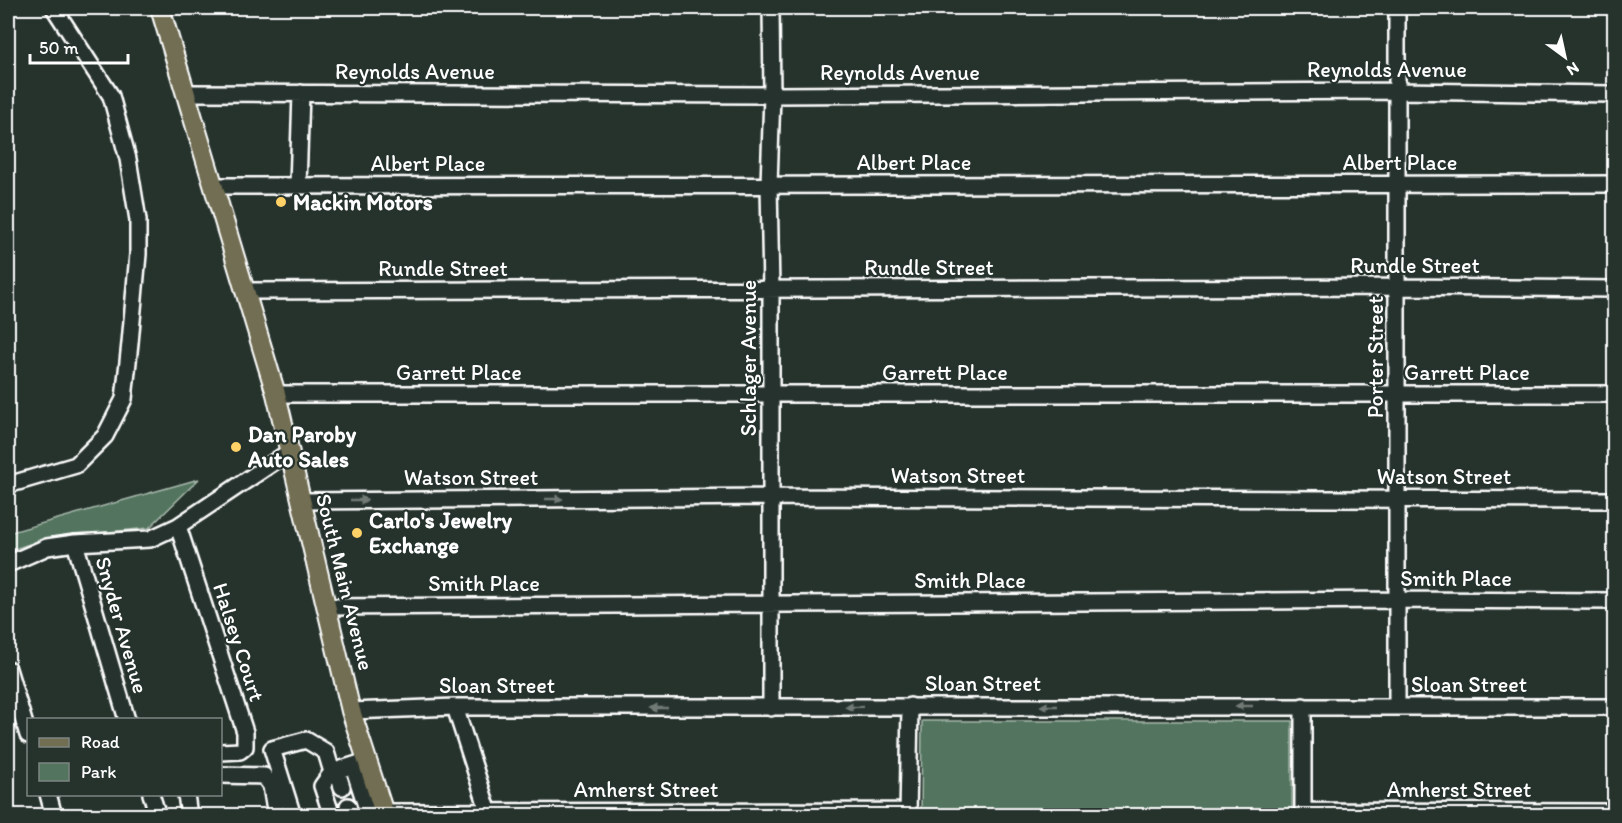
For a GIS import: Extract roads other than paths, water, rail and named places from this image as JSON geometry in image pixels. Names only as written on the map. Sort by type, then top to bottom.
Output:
[{"type":"main road","name":"South Main Avenue","points":[[160,8],[276,394],[351,711],[368,812]]},
{"type":"street","points":[[8,485],[76,465],[105,436],[124,399],[130,343],[138,254],[138,220],[128,159],[111,96],[54,8]]},
{"type":"street","name":"Schlager Avenue","points":[[771,8],[772,95],[769,184],[771,708]]},
{"type":"street","name":"Porter Street","points":[[1397,8],[1396,395],[1399,498],[1397,706]]},
{"type":"street","name":"Reynolds Avenue","points":[[187,93],[772,95],[1398,91],[1614,94]]},
{"type":"street","points":[[298,186],[301,93]]},
{"type":"street","name":"Albert Place","points":[[214,186],[1614,184]]},
{"type":"street","name":"Rundle Street","points":[[244,291],[1398,287],[1614,289]]},
{"type":"street","name":"Garrett Place","points":[[276,394],[1614,394]]},
{"type":"street","points":[[8,564],[48,547],[75,543],[150,540],[178,526],[289,452]]},
{"type":"street","name":"Watson Street","points":[[301,501],[770,497],[1614,500]]},
{"type":"street","name":"Halsey Court","points":[[178,526],[245,732],[245,747],[240,752],[222,752]]},
{"type":"street","name":"Snyder Avenue","points":[[75,543],[126,718]]},
{"type":"street","name":"Smith Place","points":[[326,607],[1397,600],[1614,601]]},
{"type":"street","points":[[8,669],[27,732]]},
{"type":"street","points":[[908,813],[910,706]]},
{"type":"street","points":[[1303,706],[1303,813]]},
{"type":"street","points":[[455,707],[489,813]]},
{"type":"street","name":"Sloan Street","points":[[351,711],[455,707],[1614,707]]},
{"type":"street","points":[[293,816],[272,749],[306,740],[326,752],[342,787]]},
{"type":"street","points":[[332,816],[322,786],[335,771],[360,764]]},
{"type":"street","points":[[222,775],[264,776],[271,786],[276,816]]},
{"type":"street","points":[[48,796],[54,816]]},
{"type":"street","points":[[151,796],[158,816]]},
{"type":"street","points":[[186,796],[189,816]]},
{"type":"street","name":"Amherst Street","points":[[368,812],[908,813]]},
{"type":"street","name":"Amherst Street","points":[[1303,813],[1614,812]]},
{"type":"place","name":"Mackin Motors","points":[[281,202]]},
{"type":"place","name":"Dan Paroby Auto Sales","points":[[236,447]]},
{"type":"place","name":"Carlo's Jewelry Exchange","points":[[357,533]]}]
